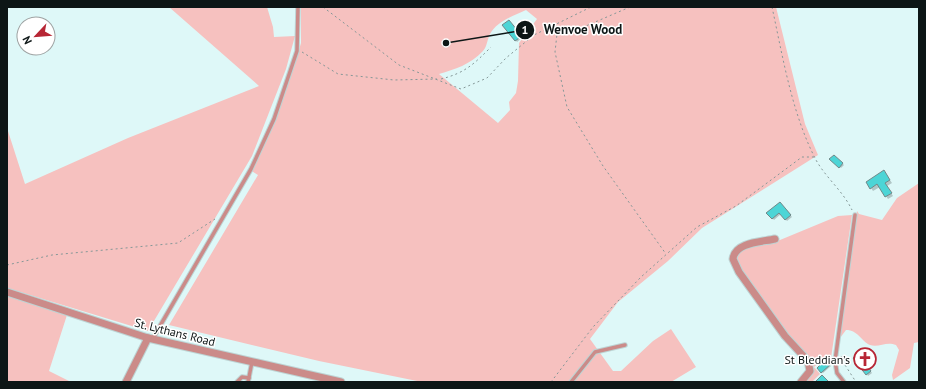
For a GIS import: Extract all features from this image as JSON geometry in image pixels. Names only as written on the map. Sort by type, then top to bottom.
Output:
[{"type":"street","points":[[775,239],[741,246],[736,250],[733,259],[740,272],[785,336],[808,361],[810,370],[801,382]]},
{"type":"street","name":"St. Lythans Road","points":[[7,292],[150,338],[341,382]]},
{"type":"street","points":[[126,382],[150,338]]},
{"type":"lane","points":[[150,338],[251,169],[274,119],[297,51],[298,7]]},
{"type":"lane","points":[[844,382],[837,374],[835,360],[855,215]]},
{"type":"lane","points":[[571,382],[595,352],[625,345]]},
{"type":"lane","points":[[237,382],[242,377],[248,380],[252,362]]},
{"type":"path","points":[[323,7],[400,65],[413,72],[414,70],[461,89],[475,82],[482,81],[506,58],[534,35],[591,7]]},
{"type":"path","points":[[557,34],[572,32],[630,7]]},
{"type":"path","points":[[772,7],[794,102],[804,135],[814,157],[846,198],[855,215]]},
{"type":"path","points":[[550,26],[557,34]]},
{"type":"path","points":[[557,34],[554,52],[567,107],[603,166],[666,255]]},
{"type":"path","points":[[297,51],[305,52],[323,66],[338,74],[394,80],[439,79],[459,74],[468,69],[491,47]]},
{"type":"path","points":[[552,382],[593,327],[641,277],[698,227],[736,206],[802,157],[814,157]]},
{"type":"path","points":[[7,265],[52,255],[178,243],[220,215]]},
{"type":"path","points":[[837,344],[845,365],[856,382]]},
{"type":"shaded area","points":[[169,7],[267,7],[273,27],[274,37],[295,36],[286,69],[252,156],[148,331],[7,288],[7,128],[25,184],[128,138],[259,86]]},
{"type":"shaded area","points":[[301,7],[776,7],[805,124],[818,155],[702,228],[668,261],[618,302],[590,339],[613,371],[621,371],[653,341],[671,329],[696,367],[671,382],[422,382],[319,361],[169,325],[258,175],[250,170],[294,67],[301,43]],"holes":[[[526,10],[537,19],[519,43],[518,81],[516,93],[509,102],[510,110],[498,123],[439,74],[462,66],[478,56],[484,49],[493,29],[506,19]]]},
{"type":"shaded area","points":[[919,183],[919,342],[914,343],[910,368],[893,380],[892,375],[899,350],[896,345],[889,344],[873,346],[850,330],[846,330],[840,338],[857,211],[859,214],[882,220],[897,198]]},
{"type":"shaded area","points":[[852,215],[831,358],[826,357],[814,367],[791,342],[735,263],[739,250],[780,240],[838,216]]},
{"type":"shaded area","points":[[7,294],[67,315],[49,371],[71,382],[7,382]]},
{"type":"shaded area","points":[[814,367],[820,374],[812,382],[803,382],[811,373]]},
{"type":"building","points":[[509,20],[522,36],[515,41],[502,25]]},
{"type":"building","points":[[834,155],[843,163],[839,168],[829,159]]},
{"type":"building","points":[[884,170],[890,180],[885,183],[892,193],[885,197],[877,184],[870,189],[866,182]]},
{"type":"building","points":[[780,202],[791,215],[785,220],[779,213],[772,219],[766,213]]},
{"type":"building","points":[[859,354],[871,371],[866,375],[853,358]]},
{"type":"building","points":[[826,359],[831,364],[821,373],[817,368]]},
{"type":"building","points":[[822,375],[829,382],[815,382]]},
{"type":"place","name":"Wenvoe Wood","points":[[446,43]]},
{"type":"place","name":"St Bleddian’s","points":[[865,359]]}]
